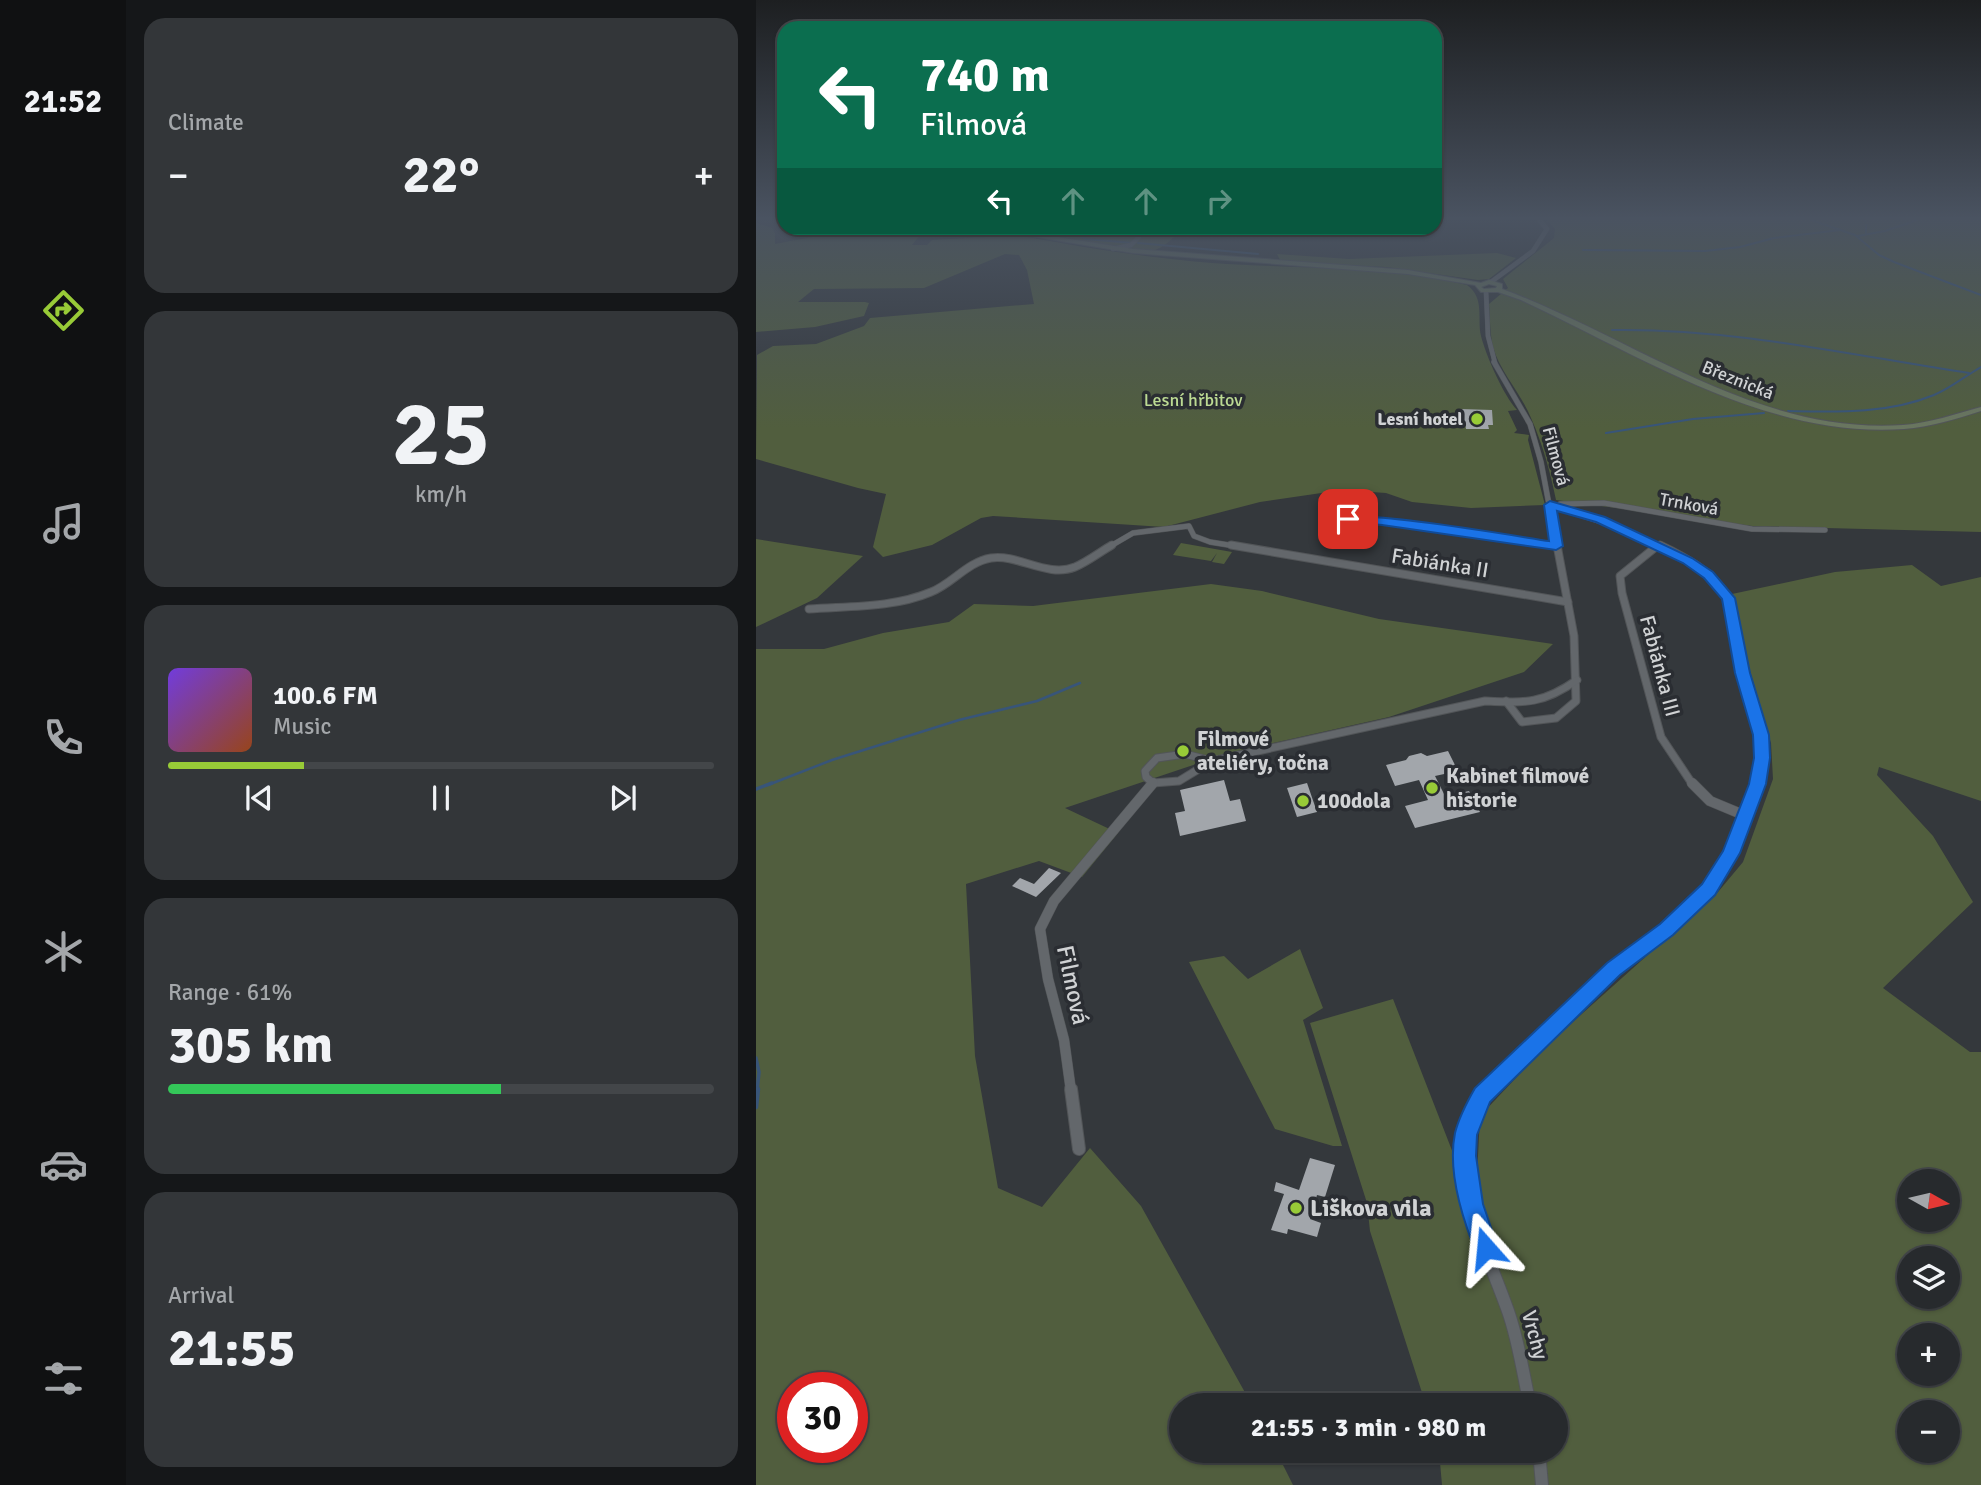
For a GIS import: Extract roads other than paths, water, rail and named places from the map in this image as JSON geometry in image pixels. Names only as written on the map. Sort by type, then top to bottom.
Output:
[{"type":"main road","points":[[1481,289],[1486,291]]},
{"type":"main road","name":"Březnická","points":[[1486,291],[1499,290],[1726,394],[1799,419],[1847,427],[1900,428],[1942,421],[1981,409]]},
{"type":"street","name":"Filmová","points":[[1486,291],[1489,348],[1493,360],[1530,424],[1550,504],[1568,602],[1577,680],[1576,701],[1556,718],[1522,722],[1506,701]]},
{"type":"street","points":[[1332,492],[1324,508],[1326,514],[1334,517],[1382,521],[1556,546]]},
{"type":"street","name":"Trnková","points":[[1550,504],[1604,503],[1752,529],[1825,530]]},
{"type":"street","name":"Vrchy","points":[[1528,1393],[1516,1337],[1466,1181],[1466,1135],[1471,1117],[1482,1095],[1500,1076],[1614,969],[1697,903],[1731,853],[1757,784],[1762,758],[1761,735],[1743,673],[1729,598],[1709,575],[1657,546],[1600,519],[1550,504]]},
{"type":"street","name":"Fabiánka II","points":[[825,608],[881,603],[924,595],[979,562],[991,558],[1065,570],[1081,564],[1133,533],[1189,526],[1194,536],[1210,542],[1568,602]]},
{"type":"street","name":"Fabiánka III","points":[[1657,546],[1620,576],[1652,712],[1661,737],[1697,790],[1710,801],[1745,816]]},
{"type":"street","points":[[808,609],[825,608],[831,598]]},
{"type":"street","name":"Filmová","points":[[1212,761],[1190,754],[1162,756],[1147,765],[1146,777],[1153,783],[1179,781],[1212,761],[1485,701],[1522,703],[1554,696],[1577,680]]},
{"type":"street","name":"Filmová","points":[[1079,1149],[1063,1040],[1048,979],[1040,929],[1055,901],[1153,783]]},
{"type":"street","points":[[1540,1463],[1542,1485]]},
{"type":"waterway","points":[[1966,289],[1981,295]]},
{"type":"waterway","points":[[1612,330],[1702,333],[1747,338],[1969,373]]},
{"type":"waterway","points":[[1788,411],[1825,412],[1899,406],[1940,392],[1981,367]]},
{"type":"waterway","points":[[1606,433],[1693,419],[1764,413]]},
{"type":"waterway","points":[[768,785],[832,760],[959,720],[1037,701],[1080,683]]},
{"type":"waterway","points":[[756,789],[772,783]]},
{"type":"waterway","points":[[756,1058],[759,1072],[757,1091]]},
{"type":"waterway","points":[[756,1107],[758,1089]]},
{"type":"place","name":"Lesní hotel","points":[[1477,419]]},
{"type":"place","name":"Filmové ateliéry, točna","points":[[1183,751]]},
{"type":"place","name":"Kabinet filmové historie","points":[[1432,788]]},
{"type":"place","name":"100dola","points":[[1303,801]]},
{"type":"place","name":"Liškova vila","points":[[1296,1208]]},
{"type":"park label","name":"Lesní hřbitov","points":[[1193,400]]}]
